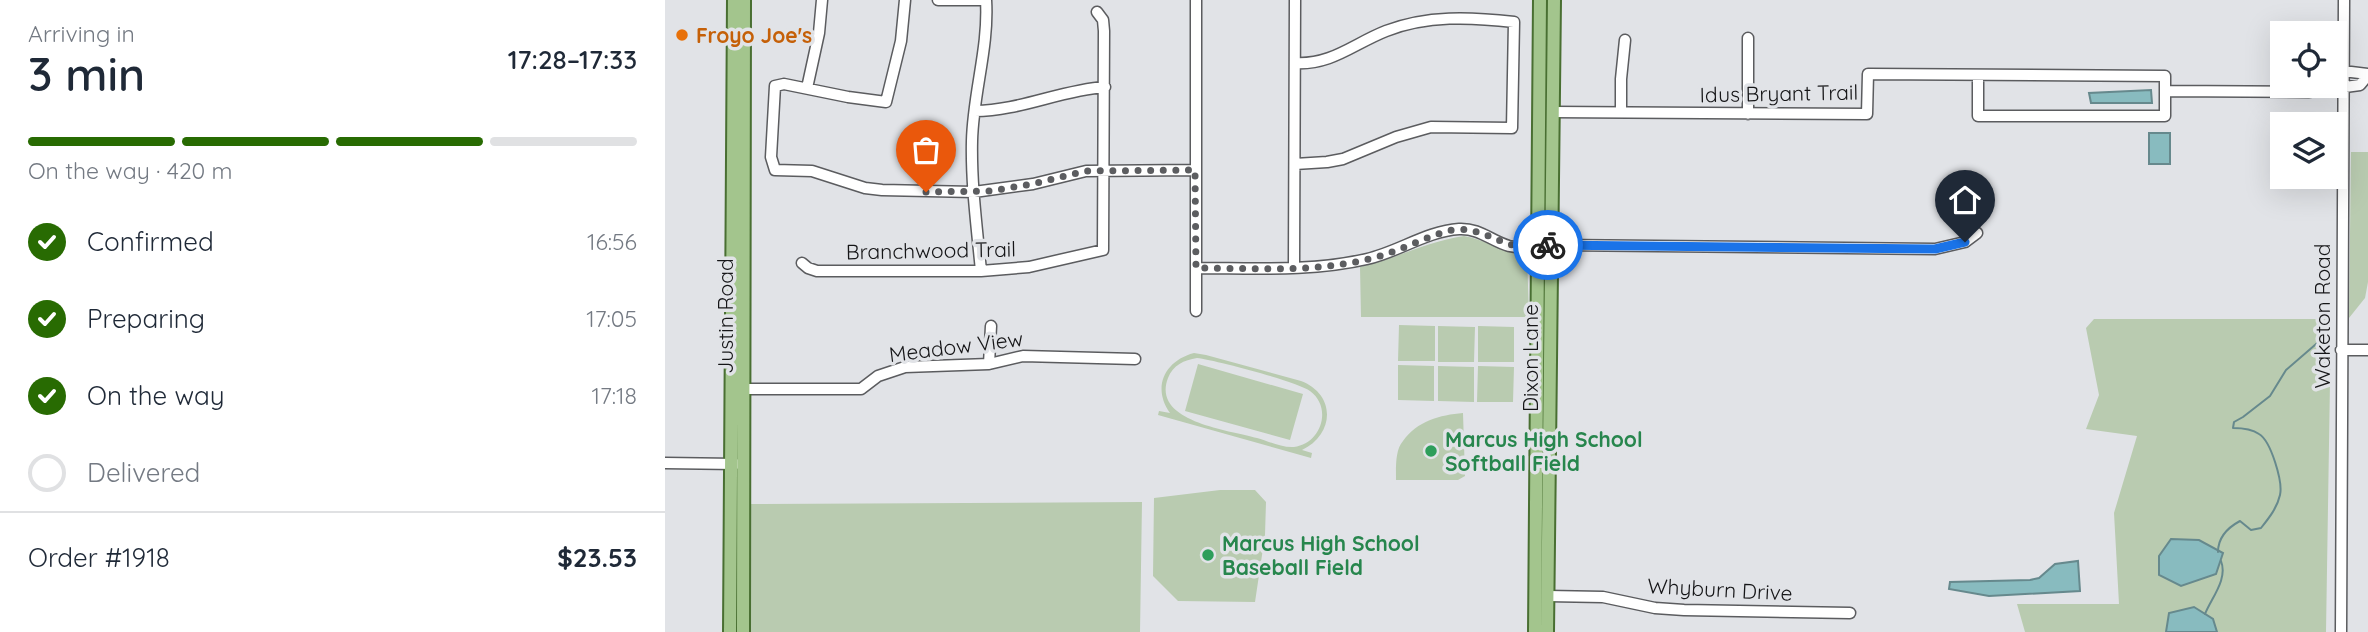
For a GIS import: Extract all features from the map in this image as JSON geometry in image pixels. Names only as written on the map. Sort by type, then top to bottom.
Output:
[{"type":"main road","name":"Justin Road","points":[[734,0],[737,464],[743,632]]},
{"type":"main road","name":"Justin Road","points":[[730,632],[743,389],[744,0]]},
{"type":"main road","name":"Dixon Lane","points":[[1540,0],[1547,632]]},
{"type":"main road","name":"Dixon Lane","points":[[1535,632],[1543,246],[1552,112],[1554,0]]},
{"type":"street","points":[[807,88],[819,33],[822,0]]},
{"type":"street","points":[[905,0],[901,41],[886,102],[779,83],[773,89],[773,167],[781,171],[812,171],[882,190],[974,192],[1022,186],[1071,173],[1104,170],[1195,170]]},
{"type":"street","points":[[938,0],[979,0]]},
{"type":"street","points":[[981,271],[972,140],[985,49],[986,0]]},
{"type":"street","points":[[1196,0],[1196,311]]},
{"type":"street","points":[[1294,268],[1295,0]]},
{"type":"street","name":"Waketon Road","points":[[2343,21],[2344,0]]},
{"type":"street","points":[[1097,12],[1103,20],[1104,31],[1104,170]]},
{"type":"street","points":[[1294,164],[1343,159],[1396,137],[1431,127],[1512,128],[1514,22],[1460,18],[1423,21],[1387,31],[1322,62],[1295,63]]},
{"type":"street","points":[[1748,37],[1748,114]]},
{"type":"street","points":[[1621,112],[1625,40]]},
{"type":"street","points":[[2347,73],[2368,74]]},
{"type":"street","name":"Idus Bryant Trail","points":[[1552,112],[1867,114],[1868,74],[2165,76],[2165,91]]},
{"type":"street","points":[[2347,87],[2360,85],[2368,74]]},
{"type":"street","points":[[1978,75],[1978,116],[2165,116],[2165,91],[2270,90]]},
{"type":"street","points":[[975,111],[1008,108],[1079,90],[1105,87]]},
{"type":"street","name":"Waketon Road","points":[[2341,632],[2343,98]]},
{"type":"street","name":"Branchwood Trail","points":[[802,263],[808,268],[828,271],[981,271],[1029,267],[1103,250],[1104,170]]},
{"type":"street","points":[[1196,268],[1316,267],[1371,258],[1456,229],[1486,234],[1506,245],[1543,246],[1935,249],[1965,242],[1977,233]]},
{"type":"street","points":[[989,364],[991,326]]},
{"type":"street","points":[[2341,350],[2368,350]]},
{"type":"street","name":"Meadow View","points":[[743,389],[861,389],[878,376],[905,367],[989,364],[1023,356],[1135,359]]},
{"type":"street","points":[[665,463],[737,464]]},
{"type":"street","name":"Whyburn Drive","points":[[1548,596],[1603,597],[1655,608],[1684,610],[1850,613]]},
{"type":"green space","points":[[2351,152],[2368,152],[2368,282],[2365,298],[2349,318]]},
{"type":"green space","points":[[1464,236],[1527,254],[1529,317],[1361,317],[1360,267]]},
{"type":"green space","points":[[2094,319],[2331,319],[2326,632],[2025,632],[2017,604],[2119,604],[2114,513],[2137,436],[2086,429],[2099,395],[2086,328]]},
{"type":"green space","points":[[1399,325],[1435,326],[1435,361],[1398,361]]},
{"type":"green space","points":[[1438,326],[1475,327],[1474,362],[1438,362]]},
{"type":"green space","points":[[1478,326],[1514,327],[1514,362],[1478,362]]},
{"type":"green space","points":[[1194,353],[1206,355],[1301,381],[1313,387],[1326,405],[1327,415],[1320,435],[1302,450],[1312,453],[1311,458],[1158,415],[1159,411],[1170,413],[1162,394],[1164,377],[1175,362]],"holes":[[[1197,358],[1274,377],[1310,391],[1321,407],[1321,424],[1317,432],[1303,444],[1285,446],[1212,427],[1182,414],[1171,405],[1166,393],[1168,378],[1176,366]]]},
{"type":"green space","points":[[1198,364],[1303,394],[1290,440],[1185,411]]},
{"type":"green space","points":[[1398,365],[1434,366],[1434,401],[1398,400]]},
{"type":"green space","points":[[1438,366],[1474,367],[1474,402],[1438,401]]},
{"type":"green space","points":[[1478,366],[1514,367],[1513,402],[1477,402]]},
{"type":"green space","name":"Marcus High School Softball Field","points":[[1463,413],[1465,476],[1458,480],[1396,480],[1400,445],[1415,428],[1446,415]]},
{"type":"green space","name":"Marcus High School Baseball Field","points":[[1220,490],[1255,490],[1266,502],[1265,535],[1255,602],[1178,601],[1153,576],[1154,498]]},
{"type":"green space","points":[[1142,502],[1140,632],[751,632],[751,504]]},
{"type":"water","points":[[2151,90],[2152,103],[2091,103],[2089,93]]},
{"type":"water","points":[[2149,133],[2170,133],[2170,164],[2149,164]]},
{"type":"water","points":[[2171,539],[2199,540],[2223,553],[2216,574],[2181,586],[2159,575],[2159,556]]},
{"type":"water","points":[[2078,561],[2080,591],[1989,596],[1949,589],[1950,582],[2030,580],[2039,578],[2055,564]]},
{"type":"water","points":[[2194,607],[2213,619],[2217,632],[2166,632],[2169,613]]},
{"type":"waterway","points":[[2218,552],[2224,534],[2240,521],[2251,530],[2261,528],[2275,509],[2280,495],[2278,472],[2268,445],[2256,432],[2233,428],[2234,422],[2270,396],[2286,370],[2323,338],[2332,338]]},
{"type":"waterway","points":[[2205,614],[2221,581],[2221,561]]},
{"type":"way so far","points":[[926,192],[990,191],[1086,171],[1195,170],[1196,268],[1316,267],[1347,264],[1456,229],[1486,234],[1506,245],[1517,247],[1537,248],[1548,245]]},
{"type":"place","name":"Froyo Joe's","points":[[682,35]]},
{"type":"place","name":"Marcus High School Softball Field","points":[[1431,451]]},
{"type":"place","name":"Marcus High School Baseball Field","points":[[1208,555]]},
{"type":"route","points":[[1548,245],[1935,249],[1965,242]]}]
